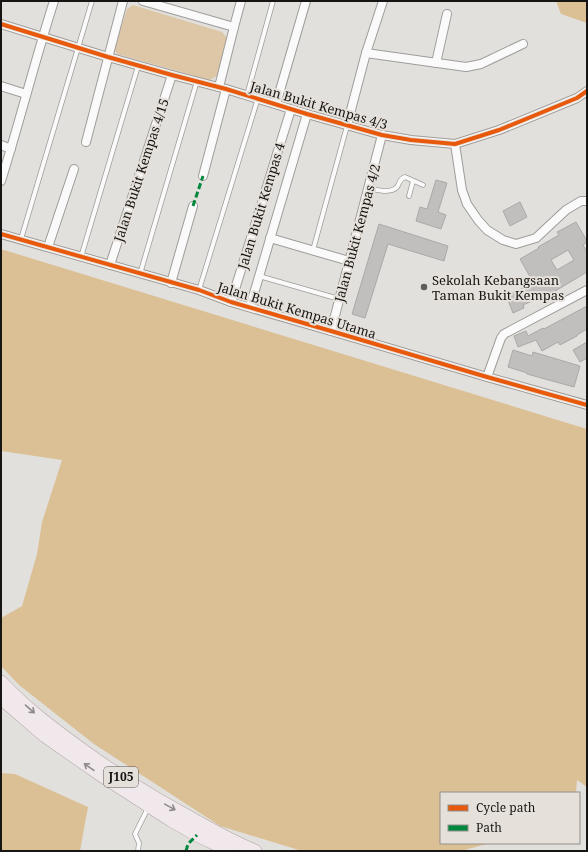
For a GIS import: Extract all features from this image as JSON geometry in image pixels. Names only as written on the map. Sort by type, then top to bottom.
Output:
[{"type":"main road","name":"J105","points":[[1,682],[8,690],[54,730],[160,802],[227,839],[255,851]]},
{"type":"main road","name":"J105","points":[[1,698],[45,736],[101,775],[171,820],[226,850]]},
{"type":"street","points":[[1,181],[42,37],[54,1]]},
{"type":"street","points":[[86,142],[124,1]]},
{"type":"street","points":[[143,1],[234,27]]},
{"type":"street","points":[[203,176],[234,27],[241,1]]},
{"type":"street","points":[[276,104],[306,1]]},
{"type":"street","points":[[347,125],[366,53],[383,1]]},
{"type":"street","points":[[436,63],[447,14]]},
{"type":"street","name":"Jalan Bukit Kempas 4/3","points":[[1,24],[108,57],[258,98],[307,114],[382,135],[411,140],[455,144],[498,130],[563,104],[587,92]]},
{"type":"street","points":[[366,53],[466,67],[481,64],[523,44]]},
{"type":"street","name":"Jalan Bukit Kempas 4/15","points":[[110,265],[172,75]]},
{"type":"street","points":[[1,86],[26,94]]},
{"type":"street","name":"Jalan Bukit Kempas 4","points":[[231,302],[291,109]]},
{"type":"street","name":"Jalan Bukit Kempas 4","points":[[250,307],[307,114]]},
{"type":"street","name":"Jalan Bukit Kempas 4/2","points":[[331,331],[382,135]]},
{"type":"street","points":[[455,144],[462,190],[467,204],[487,230],[503,240],[516,244],[536,238],[566,210],[581,201],[587,200]]},
{"type":"street","points":[[1,145],[11,149]]},
{"type":"street","points":[[48,248],[74,169]]},
{"type":"street","points":[[171,283],[193,206]]},
{"type":"street","name":"Jalan Bukit Kempas Utama","points":[[1,234],[199,290],[231,302],[487,377],[587,404]]},
{"type":"street","points":[[270,238],[349,261]]},
{"type":"street","points":[[487,377],[501,338],[504,334],[587,290]]},
{"type":"lane","points":[[21,240],[92,1]]},
{"type":"lane","points":[[247,95],[273,1]]},
{"type":"lane","points":[[81,257],[138,65]]},
{"type":"lane","points":[[140,274],[197,81]]},
{"type":"lane","points":[[199,290],[258,98]]},
{"type":"lane","points":[[313,251],[347,125]]},
{"type":"lane","points":[[368,188],[382,191],[395,189],[403,178],[407,178],[423,185]]},
{"type":"lane","points":[[409,196],[414,181]]},
{"type":"lane","points":[[259,276],[339,299]]},
{"type":"lane","points":[[138,851],[139,843],[136,834],[149,806]]},
{"type":"shaded area","points":[[556,1],[587,1],[587,23],[561,14]]},
{"type":"shaded area","points":[[133,5],[222,32],[228,39],[217,76],[210,80],[117,54],[114,49],[127,9]]},
{"type":"shaded area","points":[[1,249],[587,429],[587,787],[577,780],[576,792],[440,792],[440,844],[486,844],[461,851],[302,851],[220,826],[94,744],[19,685],[1,666],[1,618],[22,606],[37,554],[42,522],[62,460],[1,451]]},
{"type":"shaded area","points":[[1,773],[15,774],[88,807],[80,851],[1,851]]},
{"type":"building","points":[[436,180],[447,183],[438,212],[446,215],[441,229],[416,221],[420,207],[427,209]]},
{"type":"building","points":[[520,202],[527,217],[510,226],[503,211]]},
{"type":"building","points":[[576,222],[587,241],[583,245],[587,252],[587,272],[557,290],[523,305],[524,308],[513,313],[506,295],[524,288],[523,287],[533,282],[520,259],[559,235],[557,232]],"holes":[[[568,250],[574,260],[557,270],[551,260]]]},
{"type":"building","points":[[379,224],[448,246],[444,261],[388,244],[365,318],[352,314]]},
{"type":"building","points":[[587,306],[587,329],[577,336],[560,345],[558,342],[542,351],[536,340],[518,347],[514,336],[526,331],[528,336]]},
{"type":"building","points":[[587,342],[587,358],[580,362],[573,350]]},
{"type":"building","points":[[513,350],[532,356],[533,352],[580,366],[574,387],[508,367]]},
{"type":"marked path","points":[[193,206],[203,176]]},
{"type":"marked path","points":[[186,851],[188,844],[197,835]]},
{"type":"cycle path","points":[[1,24],[108,57],[226,89],[307,114],[382,135],[411,140],[455,144],[499,130],[577,98],[587,91]]},
{"type":"cycle path","points":[[1,234],[199,290],[231,302],[587,405]]},
{"type":"place","name":"Sekolah Kebangsaan Taman Bukit Kempas","points":[[424,287]]}]
